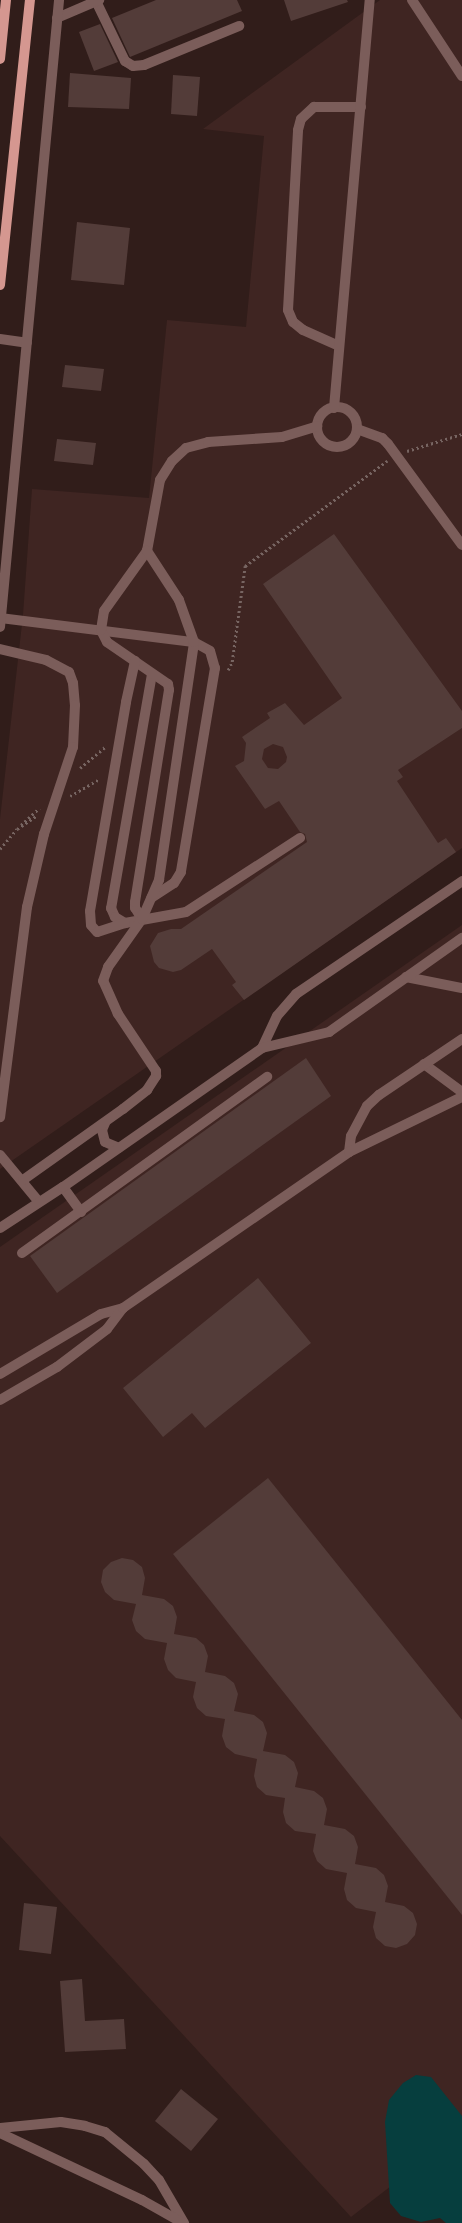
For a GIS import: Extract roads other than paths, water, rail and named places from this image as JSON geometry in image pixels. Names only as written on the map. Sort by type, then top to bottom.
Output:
[{"type":"main road","points":[[0,60],[6,0]]},
{"type":"main road","points":[[0,285],[30,0]]},
{"type":"lane","points":[[59,0],[0,621],[101,630],[194,642],[210,651],[215,668],[181,872],[174,883],[151,898]]},
{"type":"lane","points":[[334,408],[370,0]]},
{"type":"lane","points":[[412,0],[462,76]]},
{"type":"lane","points":[[57,18],[98,1],[125,61],[133,66],[144,65],[239,26]]},
{"type":"lane","points":[[339,346],[303,330],[293,322],[288,310],[298,130],[301,119],[314,107],[361,107]]},
{"type":"lane","points":[[0,339],[27,343]]},
{"type":"lane","points":[[334,408],[350,413],[356,420],[357,429],[354,437],[348,444],[331,446],[323,442],[317,426],[320,417],[326,411],[334,408]]},
{"type":"lane","points":[[142,919],[134,902],[169,690],[168,684],[107,642],[101,630],[104,611],[147,551],[160,480],[172,461],[186,448],[208,442],[282,437],[317,426]]},
{"type":"lane","points":[[357,429],[382,438],[396,454],[462,545]]},
{"type":"lane","points":[[23,1180],[105,1123],[147,1090],[156,1076],[156,1071],[118,1014],[103,981],[108,967],[142,919],[159,880],[194,642],[191,627],[179,600],[147,551]]},
{"type":"lane","points":[[0,649],[46,660],[69,672],[74,683],[75,705],[72,746],[44,834],[27,908],[0,1117]]},
{"type":"lane","points":[[135,661],[126,702],[90,911],[90,925],[97,932],[142,919],[186,912],[300,838]]},
{"type":"lane","points":[[125,923],[115,917],[111,908],[152,674]]},
{"type":"lane","points":[[262,1048],[277,1016],[296,994],[462,881]]},
{"type":"lane","points":[[0,1228],[63,1187],[262,1048],[329,1032],[462,938]]},
{"type":"lane","points":[[406,977],[462,988]]},
{"type":"lane","points":[[349,1152],[351,1136],[367,1106],[379,1095],[462,1039]]},
{"type":"lane","points":[[424,1064],[462,1092]]},
{"type":"lane","points":[[22,1253],[267,1077]]},
{"type":"lane","points":[[0,1400],[57,1367],[107,1329],[124,1308],[349,1152],[462,1097]]},
{"type":"lane","points":[[105,1123],[102,1130],[105,1142],[119,1148]]},
{"type":"lane","points":[[0,1155],[10,1169],[23,1180],[39,1202]]},
{"type":"lane","points":[[63,1187],[81,1212]]},
{"type":"lane","points":[[0,1374],[101,1314],[124,1308]]},
{"type":"lane","points":[[0,2128],[62,2122],[85,2126],[105,2132],[144,2164],[159,2180],[183,2223]]},
{"type":"lane","points":[[0,2133],[142,2200],[183,2223]]},
{"type":"water","points":[[416,2075],[431,2077],[462,2116],[462,2223],[446,2223],[440,2218],[421,2222],[401,2216],[390,2203],[385,2122],[389,2100],[403,2083]]}]
